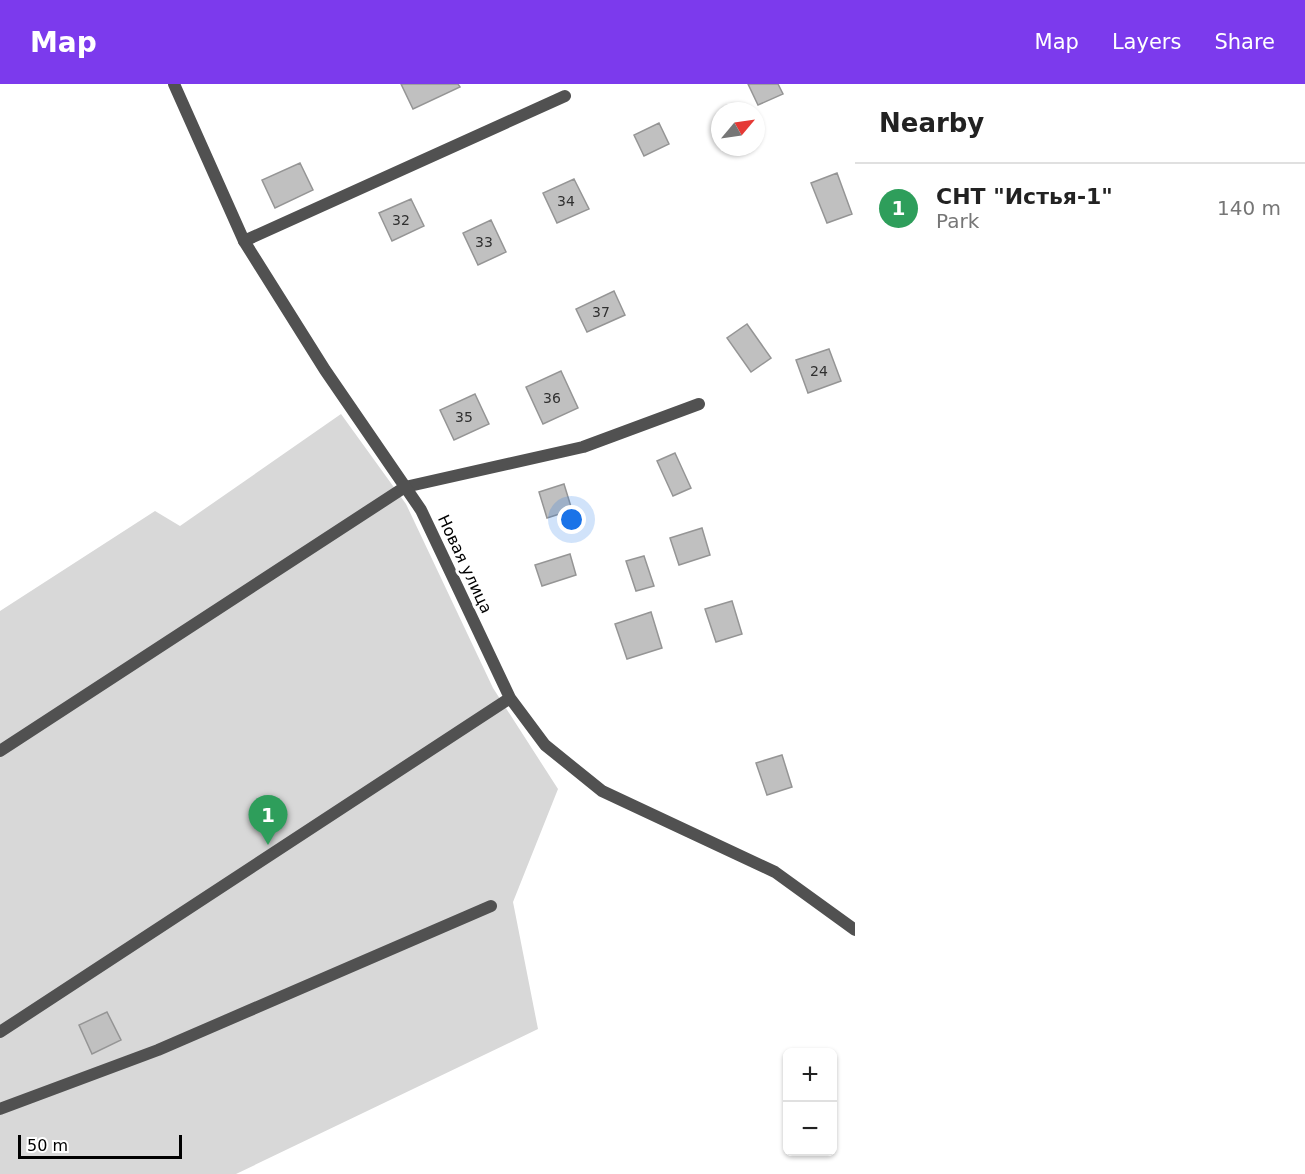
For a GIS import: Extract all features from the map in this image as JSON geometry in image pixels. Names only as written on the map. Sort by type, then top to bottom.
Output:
[{"type":"street","name":"Новая улица","points":[[174,84],[244,241],[325,370],[421,510],[510,698],[545,745],[602,792],[775,872],[855,930]]},
{"type":"street","points":[[244,241],[565,96]]},
{"type":"street","points":[[0,751],[405,487],[583,447],[699,404]]},
{"type":"street","points":[[0,1032],[510,698]]},
{"type":"street","points":[[0,1109],[158,1050],[491,906]]},
{"type":"shaded area","points":[[341,414],[406,504],[493,688],[558,789],[513,902],[538,1029],[236,1174],[0,1174],[0,611],[155,511],[180,526]]},
{"type":"building","points":[[401,84],[458,84],[460,87],[413,109]]},
{"type":"building","points":[[748,84],[778,84],[783,94],[765,102],[757,102]]},
{"type":"building","points":[[659,123],[669,144],[644,156],[634,135]]},
{"type":"building","points":[[300,163],[313,190],[275,208],[262,180]]},
{"type":"building","points":[[837,173],[852,214],[827,223],[811,183]]},
{"type":"building","points":[[574,179],[589,209],[557,223],[543,193]]},
{"type":"building","points":[[411,199],[424,226],[392,241],[379,213]]},
{"type":"building","points":[[491,220],[506,252],[478,265],[463,233]]},
{"type":"building","points":[[614,291],[625,315],[587,332],[576,309]]},
{"type":"building","points":[[747,324],[771,358],[751,372],[727,338]]},
{"type":"building","points":[[829,349],[841,381],[808,393],[796,360]]},
{"type":"building","points":[[561,371],[578,408],[543,424],[526,387]]},
{"type":"building","points":[[475,394],[489,424],[454,440],[440,410]]},
{"type":"building","points":[[675,453],[691,488],[673,496],[657,461]]},
{"type":"building","points":[[564,484],[572,510],[547,518],[539,492]]},
{"type":"building","points":[[702,528],[710,555],[679,565],[670,538]]},
{"type":"building","points":[[570,554],[576,575],[542,586],[535,565]]},
{"type":"building","points":[[644,556],[654,586],[636,591],[626,561]]},
{"type":"building","points":[[732,601],[742,634],[716,642],[705,609]]},
{"type":"building","points":[[651,612],[662,648],[627,659],[615,624]]},
{"type":"building","points":[[782,755],[792,787],[767,795],[756,763]]},
{"type":"building","points":[[107,1012],[121,1040],[92,1054],[79,1025]]},
{"type":"place","name":"СНТ \"Истья-1\"","points":[[268,845]]}]
